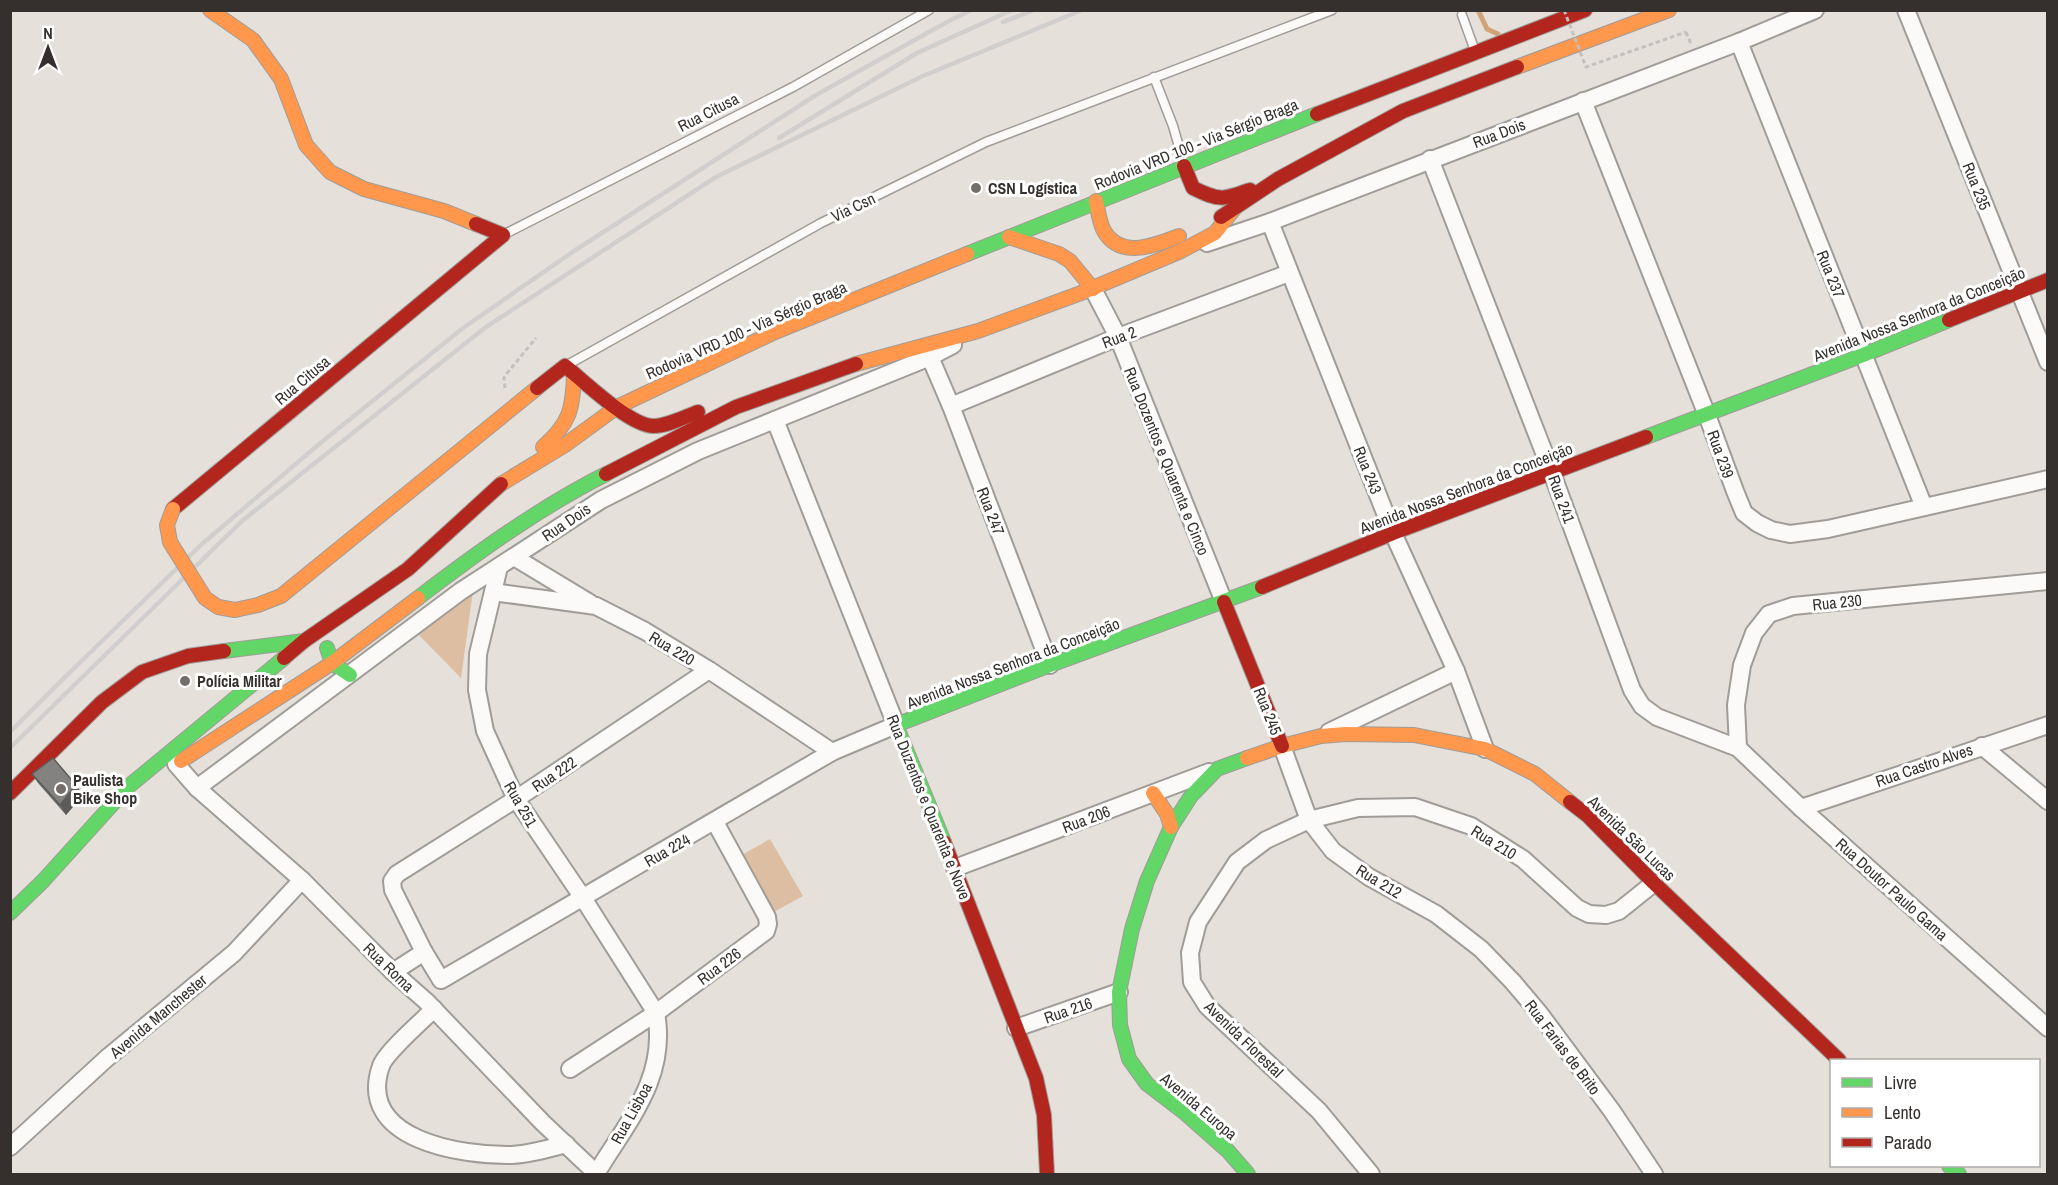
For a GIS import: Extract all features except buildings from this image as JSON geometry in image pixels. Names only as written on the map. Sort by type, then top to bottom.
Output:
[{"type":"main road","points":[[210,10],[253,40],[281,79],[306,145],[330,172],[364,189],[444,211],[503,235]]},
{"type":"main road","name":"Rodovia VRD 100 - Via Sérgio Braga","points":[[10,913],[43,881],[129,786],[304,641],[408,569],[504,482],[565,445],[617,407],[775,332],[1184,165],[1585,10]]},
{"type":"main road","points":[[1096,201],[1103,230],[1113,242],[1128,249],[1145,248],[1206,226],[1278,179],[1373,126],[1415,106],[1669,10]]},
{"type":"main road","points":[[1184,165],[1193,188],[1208,195],[1226,199],[1278,179]]},
{"type":"main road","name":"Rodovia VRD 100 - Via Sérgio Braga","points":[[43,881],[150,784],[332,663],[487,545],[584,485],[736,408],[826,374],[878,357],[978,331],[1092,289],[1181,251],[1215,233],[1234,209]]},
{"type":"main road","name":"Rua Citusa","points":[[503,235],[172,509],[167,525],[170,542],[205,598],[218,607],[235,610],[258,606],[281,596],[508,412],[570,370]]},
{"type":"main road","points":[[1009,237],[1059,254],[1070,261],[1092,289]]},
{"type":"main road","name":"Avenida Nossa Senhora da Conceição","points":[[896,725],[1050,665],[1224,602],[1393,533],[1863,355],[2048,280]]},
{"type":"main road","points":[[570,370],[631,419],[644,425],[656,426],[772,386],[878,357]]},
{"type":"main road","points":[[504,482],[564,429],[571,412],[570,370]]},
{"type":"main road","points":[[350,675],[332,663],[328,655],[328,643],[408,569]]},
{"type":"main road","name":"Rua 245","points":[[1224,602],[1282,746]]},
{"type":"main road","points":[[10,793],[102,702],[142,672],[188,656],[304,641]]},
{"type":"main road","name":"Rua Duzentos e Quarenta e Nove","points":[[896,725],[955,868],[1016,1028]]},
{"type":"main road","name":"Avenida São Lucas","points":[[1217,769],[1282,746],[1321,736],[1345,734],[1414,735],[1485,749],[1535,774],[1588,816],[1654,883],[1838,1059]]},
{"type":"main road","name":"Avenida Europa","points":[[1217,769],[1191,796],[1171,827],[1147,881],[1132,928],[1119,992],[1120,1025],[1129,1059],[1147,1084],[1185,1113],[1228,1151],[1248,1174]]},
{"type":"main road","points":[[1153,794],[1162,805],[1171,827]]},
{"type":"main road","points":[[1016,1028],[1036,1078],[1044,1114],[1047,1174]]},
{"type":"street","name":"Rua Dois","points":[[1181,251],[1270,222],[1739,42],[1815,10]]},
{"type":"street","name":"Rua 235","points":[[1906,10],[2048,362]]},
{"type":"street","name":"Rua 237","points":[[1739,42],[1924,507]]},
{"type":"street","name":"Rua 239","points":[[1583,101],[1744,513],[1771,530],[1791,534],[1828,530],[2048,479]]},
{"type":"street","name":"Rua 241","points":[[1430,159],[1552,473],[1632,690],[1642,706],[1657,717],[1738,748]]},
{"type":"street","name":"Rua 243","points":[[1270,222],[1393,533],[1456,672],[1485,749]]},
{"type":"street","name":"Rua 2","points":[[951,406],[1118,337],[1289,273]]},
{"type":"street","name":"Rua Dozentos e Quarenta e Cinco","points":[[1092,289],[1118,337],[1224,602]]},
{"type":"street","name":"Rua Dois","points":[[197,788],[461,591],[601,500],[698,452],[930,357],[978,331]]},
{"type":"street","name":"Rua 247","points":[[930,357],[1050,665]]},
{"type":"street","name":"Rua Duzentos e Quarenta e Nove","points":[[775,420],[896,725]]},
{"type":"street","points":[[514,557],[596,606]]},
{"type":"street","name":"Rua 251","points":[[499,567],[478,654],[477,690],[484,731],[516,799],[583,898],[656,1013]]},
{"type":"street","name":"Rua 230","points":[[1738,748],[1736,705],[1742,665],[1754,633],[1769,614],[1793,606],[2048,581]]},
{"type":"street","name":"Rua 220","points":[[493,592],[596,606],[645,631],[709,670],[832,752]]},
{"type":"street","name":"Rua 222","points":[[424,952],[393,890],[392,881],[397,874],[516,799],[709,670]]},
{"type":"street","points":[[1321,736],[1456,672]]},
{"type":"street","name":"Rua 224","points":[[424,952],[441,980],[832,752],[896,725]]},
{"type":"street","name":"Rua Castro Alves","points":[[1801,808],[2048,725]]},
{"type":"street","name":"Rua 245","points":[[1282,746],[1308,820]]},
{"type":"street","points":[[1982,746],[2048,801]]},
{"type":"street","name":"Rua Doutor Paulo Gama","points":[[1738,748],[1801,808],[2048,1028]]},
{"type":"street","name":"Rua Roma","points":[[176,765],[197,788],[302,880],[393,972],[434,1009],[596,1174]]},
{"type":"street","name":"Rua 206","points":[[955,868],[1217,769]]},
{"type":"street","name":"Rua 210","points":[[1308,820],[1358,808],[1415,807],[1471,826],[1523,860],[1577,908],[1589,914],[1606,915],[1619,911],[1654,883]]},
{"type":"street","name":"Rua 212","points":[[1308,820],[1333,851],[1369,877],[1436,914],[1458,932]]},
{"type":"street","name":"Avenida Florestal","points":[[1308,820],[1266,840],[1237,862],[1198,922],[1190,953],[1192,982],[1207,1006],[1319,1112],[1371,1174]]},
{"type":"street","name":"Rua 226","points":[[570,1069],[656,1013],[766,931],[767,916],[715,822]]},
{"type":"street","name":"Avenida Manchester","points":[[10,1147],[107,1058],[234,953],[302,880]]},
{"type":"street","name":"Rua Farias de Brito","points":[[1458,932],[1481,949],[1540,1014],[1655,1173]]},
{"type":"street","points":[[393,972],[424,952]]},
{"type":"street","name":"Rua 216","points":[[1016,1028],[1119,992]]},
{"type":"street","points":[[434,1009],[382,1063],[378,1079],[378,1100],[387,1117],[404,1133],[456,1150],[482,1154],[537,1152],[566,1144]]},
{"type":"street","name":"Rua Lisboa","points":[[596,1174],[645,1094],[657,1061],[659,1030],[656,1013]]},
{"type":"lane","name":"Rua Citusa","points":[[503,235],[793,87],[928,10]]},
{"type":"lane","name":"Via Csn","points":[[570,370],[821,223],[986,142],[1332,10]]},
{"type":"lane","points":[[1462,15],[1475,52]]},
{"type":"lane","points":[[1154,77],[1173,126],[1184,165]]},
{"type":"path","points":[[1564,10],[1586,67],[1686,32]]},
{"type":"path","points":[[508,412],[504,378],[536,338]]},
{"type":"shaded area","points":[[474,584],[461,678],[416,632]]},
{"type":"shaded area","points":[[770,839],[803,896],[772,913],[740,856]]},
{"type":"waterway","points":[[1478,10],[1487,29],[1498,34]]},
{"type":"railway","points":[[10,732],[202,544],[318,445],[463,328],[574,251],[816,95],[971,10]]},
{"type":"railway","points":[[779,138],[917,53],[1012,10]]},
{"type":"railway","points":[[1003,22],[1034,10]]},
{"type":"railway","points":[[10,748],[242,521],[486,327],[716,177],[923,76],[1082,10]]},
{"type":"traffic: fast","points":[[967,254],[1317,114]]},
{"type":"traffic: fast","points":[[1646,437],[1949,320]]},
{"type":"traffic: fast","points":[[418,598],[509,532],[557,501],[606,474]]},
{"type":"traffic: fast","points":[[944,842],[896,725],[1050,665],[1262,587]]},
{"type":"traffic: fast","points":[[224,651],[304,641]]},
{"type":"traffic: fast","points":[[327,648],[332,663],[350,675]]},
{"type":"traffic: fast","points":[[10,913],[43,881],[129,786],[284,658]]},
{"type":"traffic: fast","points":[[1247,758],[1217,769],[1191,796],[1171,827],[1147,881],[1132,929],[1119,992],[1120,1025],[1129,1059],[1147,1084],[1185,1113],[1228,1151],[1248,1174]]},
{"type":"traffic: fast","points":[[1950,1167],[1959,1174]]},
{"type":"traffic: slow","points":[[210,10],[253,40],[281,79],[306,145],[330,172],[364,189],[444,211],[476,224]]},
{"type":"traffic: slow","points":[[1517,67],[1669,10]]},
{"type":"traffic: slow","points":[[1096,201],[1103,229],[1118,245],[1138,248],[1179,236]]},
{"type":"traffic: slow","points":[[856,364],[978,331],[1081,293],[1181,251],[1215,233],[1234,209]]},
{"type":"traffic: slow","points":[[1009,237],[1059,254],[1070,261],[1093,289]]},
{"type":"traffic: slow","points":[[501,484],[565,445],[617,407],[775,332],[967,254]]},
{"type":"traffic: slow","points":[[543,447],[559,430],[568,415],[573,397],[574,374]]},
{"type":"traffic: slow","points":[[235,610],[258,605],[281,596],[537,388]]},
{"type":"traffic: slow","points":[[173,509],[167,525],[170,542],[205,598],[218,607],[235,610]]},
{"type":"traffic: slow","points":[[181,761],[332,663],[418,598]]},
{"type":"traffic: slow","points":[[1247,758],[1321,736],[1414,735],[1485,749],[1535,774],[1570,802]]},
{"type":"traffic: slow","points":[[1153,793],[1167,814],[1171,827]]},
{"type":"traffic: jam","points":[[1317,114],[1585,10]]},
{"type":"traffic: jam","points":[[1221,217],[1278,179],[1403,111],[1517,67]]},
{"type":"traffic: jam","points":[[1184,166],[1193,188],[1209,195],[1221,198],[1250,190]]},
{"type":"traffic: jam","points":[[173,509],[503,235],[476,224]]},
{"type":"traffic: jam","points":[[1949,320],[2048,280]]},
{"type":"traffic: jam","points":[[606,474],[736,407],[856,364]]},
{"type":"traffic: jam","points":[[537,388],[565,366],[620,411],[643,424],[664,425],[698,412]]},
{"type":"traffic: jam","points":[[1262,587],[1393,533],[1646,437]]},
{"type":"traffic: jam","points":[[284,658],[304,641],[408,569],[501,484]]},
{"type":"traffic: jam","points":[[1224,602],[1282,746]]},
{"type":"traffic: jam","points":[[10,793],[102,702],[142,672],[188,656],[224,651]]},
{"type":"traffic: jam","points":[[1570,802],[1588,816],[1654,883],[1838,1059]]},
{"type":"traffic: jam","points":[[944,842],[1036,1078],[1044,1115],[1047,1174]]},
{"type":"place","name":"CSN Logística","points":[[976,188]]},
{"type":"place","name":"Polícia Militar","points":[[185,681]]},
{"type":"place","name":"Paulista Bike Shop","points":[[61,789]]}]
